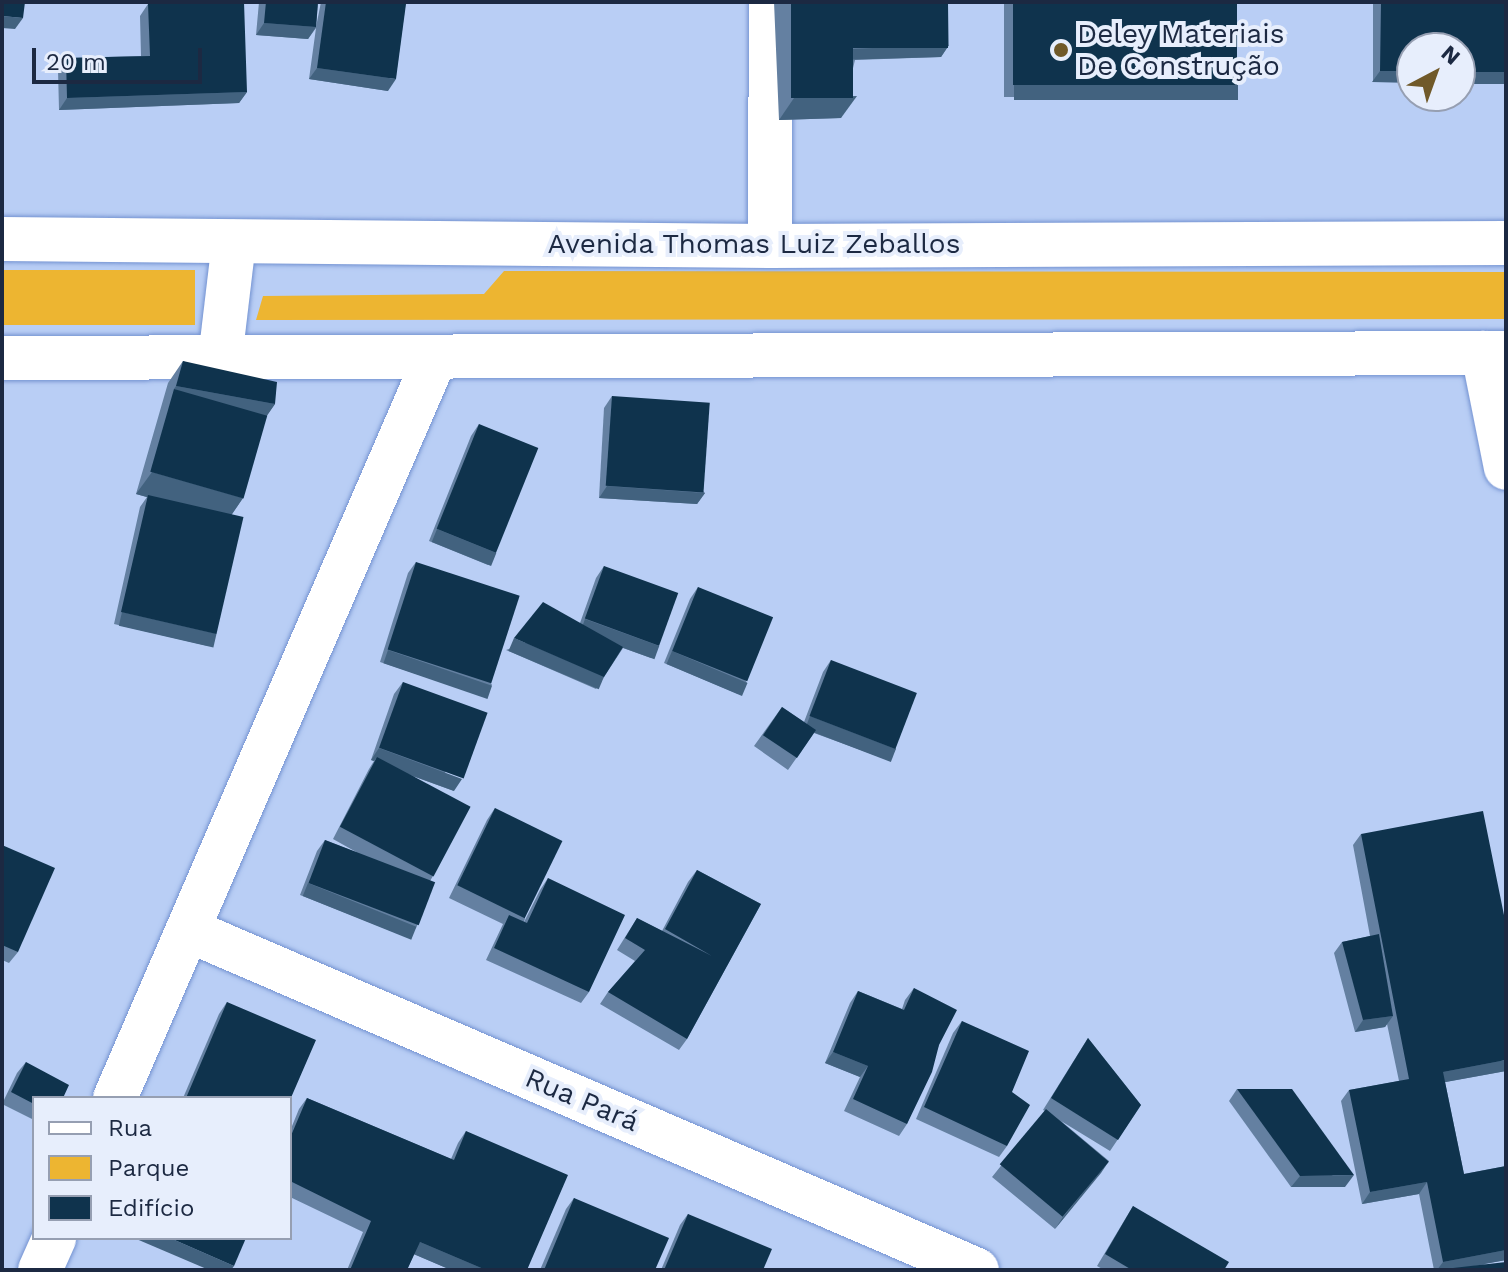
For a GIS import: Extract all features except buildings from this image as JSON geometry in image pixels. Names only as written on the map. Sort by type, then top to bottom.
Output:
[{"type":"main road","points":[[770,246],[771,2]]},
{"type":"main road","name":"Avenida Thomas Luiz Zeballos","points":[[2,239],[770,246],[1506,243]]},
{"type":"main road","points":[[220,359],[234,242]]},
{"type":"main road","points":[[2,358],[1495,353],[1506,468]]},
{"type":"main road","points":[[116,1096],[435,358]]},
{"type":"main road","name":"Rua Pará","points":[[188,930],[977,1270]]},
{"type":"main road","points":[[40,1270],[53,1240]]},
{"type":"green space","points":[[2,270],[195,270],[195,325],[2,325]]},
{"type":"green space","points":[[504,271],[1506,272],[1506,319],[256,320],[263,296],[484,294]]},
{"type":"place","name":"Deley Materiais De Construção","points":[[1061,50]]}]
